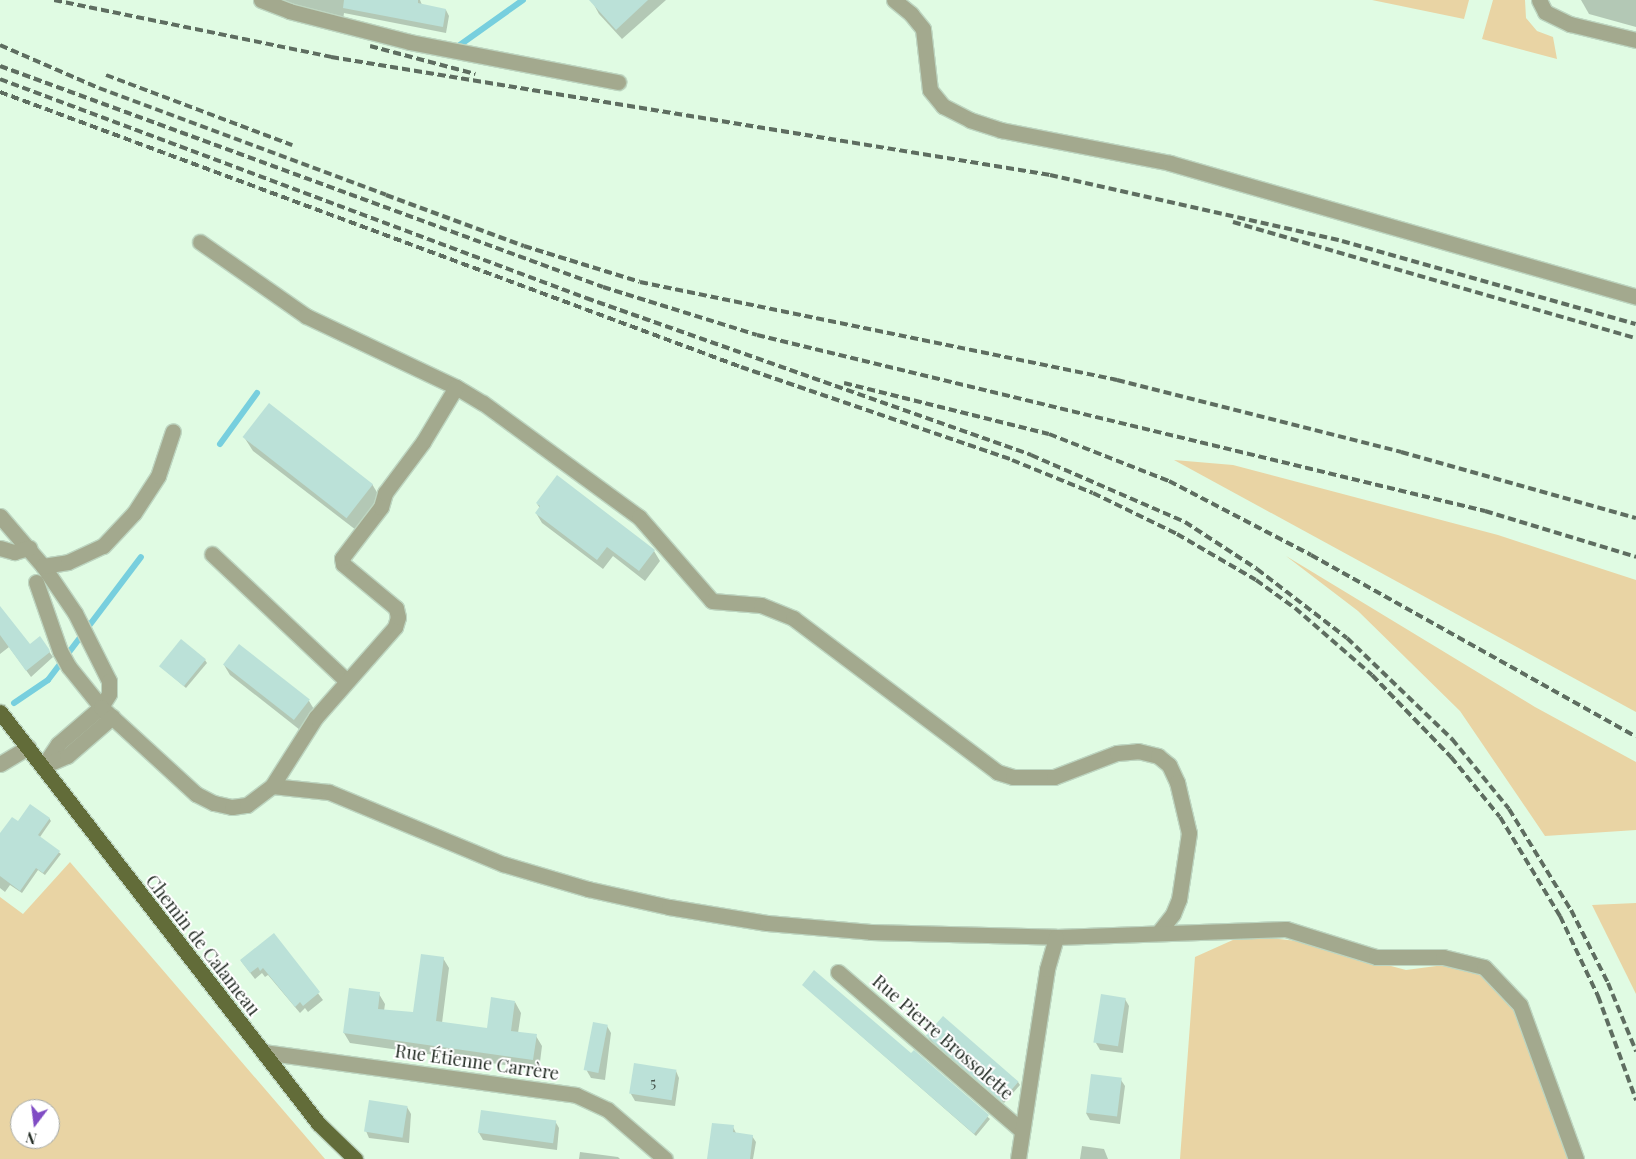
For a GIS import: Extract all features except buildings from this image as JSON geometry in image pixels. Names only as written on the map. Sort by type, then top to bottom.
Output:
[{"type":"main road","name":"Chemin de Calameau","points":[[0,712],[318,1123],[355,1159]]},
{"type":"street","points":[[261,0],[289,11],[410,42],[618,82]]},
{"type":"street","points":[[894,0],[911,14],[922,29],[930,90],[943,106],[970,120],[1000,130],[1170,162],[1636,298]]},
{"type":"street","points":[[1539,0],[1546,12],[1570,24],[1636,40]]},
{"type":"street","points":[[200,242],[306,316],[456,387],[638,518],[712,601],[761,605],[793,618],[997,772],[1013,777],[1054,777],[1117,753],[1138,751],[1158,756],[1169,765],[1177,782],[1189,833],[1179,899],[1173,914],[1159,932]]},
{"type":"street","points":[[36,582],[60,652],[69,667],[106,712],[196,794],[214,803],[232,807],[247,805],[272,786],[316,717],[395,627],[398,617],[396,608],[343,564],[344,552],[381,507],[384,494],[423,442],[456,387]]},
{"type":"street","points":[[43,566],[68,562],[103,546],[134,514],[158,476],[173,431]]},
{"type":"street","points":[[0,516],[43,566],[81,623],[109,681],[106,712],[58,744],[43,766]]},
{"type":"street","points":[[0,548],[14,552],[29,548]]},
{"type":"street","points":[[212,554],[347,681]]},
{"type":"street","points":[[0,764],[28,747]]},
{"type":"street","points":[[272,786],[329,792],[503,864],[588,890],[669,907],[767,922],[871,932],[1056,937],[1286,929],[1376,957],[1444,957],[1484,967],[1520,1005],[1576,1159]]},
{"type":"street","name":"Rue Pierre Brossolette","points":[[1018,1159],[1047,969],[1056,937]]},
{"type":"street","name":"Rue Pierre Brossolette","points":[[838,972],[1022,1131]]},
{"type":"street","name":"Rue Étienne Carrère","points":[[263,1052],[576,1094],[608,1110],[665,1159]]},
{"type":"shaded area","points":[[1372,0],[1469,0],[1464,19]]},
{"type":"shaded area","points":[[1493,0],[1525,0],[1526,18],[1537,31],[1553,37],[1557,59],[1482,39]]},
{"type":"shaded area","points":[[1174,460],[1233,465],[1498,535],[1636,580],[1636,712]]},
{"type":"shaded area","points":[[1286,556],[1535,707],[1636,762],[1636,830],[1545,836],[1460,711],[1358,611]]},
{"type":"shaded area","points":[[70,862],[325,1159],[0,1159],[0,897],[23,914]]},
{"type":"shaded area","points":[[1636,903],[1636,994],[1592,905]]},
{"type":"shaded area","points":[[1244,935],[1297,941],[1406,970],[1444,965],[1470,968],[1498,980],[1516,1006],[1571,1159],[1180,1159],[1195,957]]},
{"type":"waterway","points":[[457,47],[523,0]]},
{"type":"waterway","points":[[220,444],[257,393]]},
{"type":"waterway","points":[[14,703],[48,680],[141,557]]},
{"type":"railway","points":[[54,0],[331,57],[1050,175],[1342,241],[1636,324]]},
{"type":"railway","points":[[0,45],[99,88],[386,195],[524,246],[640,282],[1117,380],[1401,452],[1636,518]]},
{"type":"railway","points":[[370,46],[475,74]]},
{"type":"railway","points":[[0,66],[603,287],[757,335],[1485,511],[1636,557]]},
{"type":"railway","points":[[106,75],[292,145]]},
{"type":"railway","points":[[0,79],[586,298],[1031,455],[1185,522],[1257,569],[1347,638],[1452,739],[1509,809],[1571,910],[1608,983],[1636,1051]]},
{"type":"railway","points":[[0,92],[741,367],[1012,460],[1093,493],[1177,534],[1256,580],[1295,608],[1372,675],[1451,757],[1500,817],[1560,916],[1598,996],[1636,1100]]},
{"type":"railway","points":[[1233,222],[1636,338]]},
{"type":"railway","points":[[844,383],[1049,434],[1169,481],[1311,555],[1636,737]]}]
